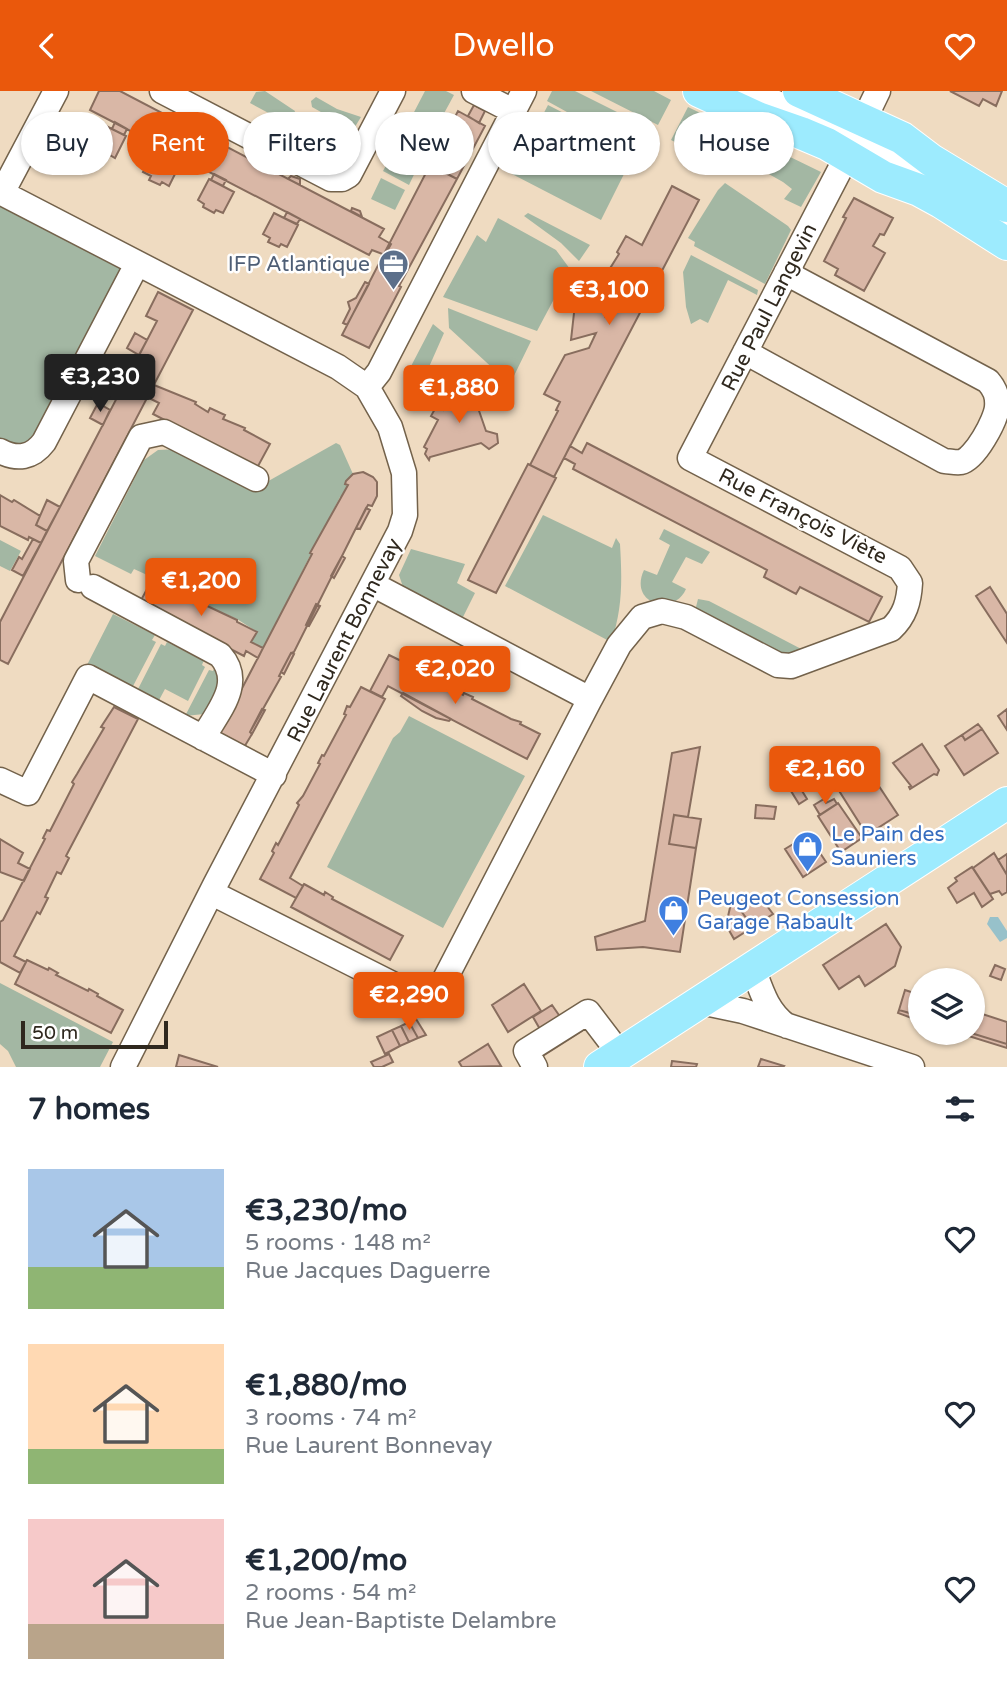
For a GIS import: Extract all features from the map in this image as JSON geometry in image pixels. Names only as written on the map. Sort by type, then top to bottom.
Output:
[{"type":"main road","points":[[699,91],[758,118],[801,133],[855,138],[902,138],[939,165],[1007,206]]},
{"type":"main road","points":[[799,91],[855,138],[883,177],[919,190],[1007,244]]},
{"type":"main road","points":[[610,1060],[1007,803]]},
{"type":"street","points":[[1,192],[56,91]]},
{"type":"street","points":[[162,91],[331,179],[342,180],[349,175],[393,91]]},
{"type":"street","points":[[367,387],[379,372],[519,101],[474,91]]},
{"type":"street","points":[[749,91],[828,124],[933,178],[1007,225]]},
{"type":"street","name":"Rue Paul Langevin","points":[[690,458],[878,91]]},
{"type":"street","name":"Rue Laurent Bonnevay","points":[[1,192],[338,367],[367,387],[390,427],[404,473],[405,515],[400,531],[123,1067]]},
{"type":"street","points":[[0,451],[18,457],[28,456],[39,449],[137,264]]},
{"type":"street","points":[[745,352],[944,461],[961,462],[973,455],[994,419],[997,407],[996,391],[988,381],[786,273]]},
{"type":"street","points":[[204,738],[231,687],[228,664],[220,655],[86,584],[76,561],[141,437],[164,432],[256,479]]},
{"type":"street","name":"Rue François Viète","points":[[212,893],[432,1004],[619,645],[642,617],[662,611],[685,617],[778,665],[791,666],[891,629],[900,621],[906,609],[910,583],[900,568],[690,458]]},
{"type":"street","points":[[373,585],[590,699]]},
{"type":"street","points":[[0,781],[28,793],[88,677],[274,775]]},
{"type":"street","points":[[753,968],[771,1011],[788,1027]]},
{"type":"street","points":[[700,1002],[743,1011],[912,1067]]},
{"type":"street","points":[[535,1067],[526,1051],[588,1012],[610,1060]]},
{"type":"green space","points":[[265,91],[295,112],[267,112],[250,103],[256,92]]},
{"type":"green space","points":[[425,91],[446,91],[454,95],[445,112],[414,112]]},
{"type":"green space","points":[[552,91],[575,91],[617,112],[567,112],[547,101]]},
{"type":"green space","points":[[591,91],[654,91],[671,100],[660,121],[660,112],[632,112]]},
{"type":"green space","points":[[316,97],[346,112],[321,112],[312,107],[311,101]]},
{"type":"green space","points":[[548,105],[562,112],[544,112]]},
{"type":"green space","points":[[688,107],[698,112],[685,112]]},
{"type":"green space","points":[[794,159],[821,172],[801,207],[784,199],[792,189],[771,175],[794,175]]},
{"type":"green space","points":[[390,175],[414,175],[409,185]]},
{"type":"green space","points":[[514,175],[624,175],[601,220]]},
{"type":"green space","points":[[381,178],[405,190],[395,210],[371,199]]},
{"type":"green space","points":[[725,183],[791,230],[765,284],[694,246],[695,242],[688,238]]},
{"type":"green space","points":[[0,206],[113,262],[123,271],[30,449],[0,443]]},
{"type":"green space","points":[[528,213],[590,245],[579,261],[561,243],[524,216]]},
{"type":"green space","points":[[498,218],[556,250],[570,269],[537,331],[443,297],[477,235],[486,242]]},
{"type":"green space","points":[[691,255],[758,290],[757,295],[728,280],[708,323],[700,319],[691,324],[686,307],[683,272]]},
{"type":"green space","points":[[448,308],[531,341],[510,384],[449,328]]},
{"type":"green space","points":[[433,324],[444,333],[429,367],[425,365],[419,374],[409,370]]},
{"type":"green space","points":[[336,443],[340,445],[353,474],[345,484],[348,485],[263,648],[251,642],[257,632],[237,619],[134,569],[131,574],[95,556],[144,460],[158,450],[179,449],[256,488]]},
{"type":"green space","points":[[543,515],[612,548],[616,538],[620,544],[620,605],[611,642],[505,586]]},
{"type":"green space","points":[[664,529],[710,552],[702,564],[686,557],[672,582],[686,589],[680,598],[663,604],[654,603],[647,598],[642,591],[641,582],[644,570],[657,575],[670,545],[659,539]]},
{"type":"green space","points":[[0,540],[21,551],[10,571],[0,566]]},
{"type":"green space","points":[[411,549],[465,564],[457,583],[475,593],[461,621],[405,593],[399,575]]},
{"type":"green space","points":[[698,599],[709,601],[807,652],[786,659],[695,611]]},
{"type":"green space","points":[[113,614],[155,635],[152,640],[156,642],[132,688],[87,665]]},
{"type":"green space","points":[[167,642],[200,659],[206,655],[202,665],[205,667],[188,701],[165,689],[158,702],[137,691],[161,644],[165,646]]},
{"type":"green space","points":[[217,662],[224,682],[204,714],[185,716],[209,670],[213,671]]},
{"type":"green space","points":[[409,716],[525,776],[443,928],[327,867],[393,738],[400,732]]},
{"type":"green space","points":[[0,983],[113,1042],[100,1067],[16,1067],[8,1051],[0,1044]]},
{"type":"water","points":[[990,917],[998,917],[1007,931],[1007,938],[1000,942],[987,924]]},
{"type":"building","points":[[99,91],[120,91],[160,112],[127,112],[127,129],[113,122],[113,112],[90,110]]},
{"type":"building","points":[[950,91],[1002,91],[996,106],[983,99],[979,106]]},
{"type":"building","points":[[474,105],[485,111],[479,123],[474,120],[474,112],[470,112]]},
{"type":"building","points":[[474,120],[485,126],[474,147]]},
{"type":"building","points":[[115,122],[127,129],[124,135],[113,130]]},
{"type":"building","points":[[113,130],[126,136],[115,158],[113,157]]},
{"type":"building","points":[[229,148],[243,155],[243,175],[281,175],[384,229],[379,237],[391,244],[385,255],[372,250],[369,255],[215,175],[229,175]]},
{"type":"building","points":[[149,175],[174,175],[169,186],[149,180]]},
{"type":"building","points":[[216,175],[226,180],[223,186],[211,180]]},
{"type":"building","points":[[425,175],[449,175],[457,179],[369,348],[342,335]]},
{"type":"building","points":[[291,176],[300,179],[300,185],[288,179]]},
{"type":"building","points":[[209,179],[234,192],[223,213],[216,210],[214,213],[203,207],[204,204],[198,200]]},
{"type":"building","points":[[672,186],[699,200],[554,477],[530,465],[560,402],[544,394],[565,355],[589,348],[596,333],[571,340],[574,313],[581,303],[595,292],[605,316],[615,298],[609,294],[604,278],[619,254],[617,252],[626,236],[642,245]]},
{"type":"building","points":[[854,198],[893,218],[884,235],[880,234],[873,246],[885,253],[864,291],[835,275],[838,269],[824,261]]},
{"type":"building","points":[[352,208],[360,211],[362,217],[351,211]]},
{"type":"building","points":[[287,212],[300,219],[297,224],[284,218]]},
{"type":"building","points":[[274,213],[298,225],[287,247],[268,242],[270,238],[263,234]]},
{"type":"building","points":[[365,282],[369,284],[347,325],[343,323],[350,309],[348,302],[356,298]]},
{"type":"building","points":[[158,292],[193,310],[8,664],[0,660],[0,622],[157,321],[146,316]]},
{"type":"building","points":[[135,333],[147,340],[139,355],[127,348]]},
{"type":"building","points":[[468,379],[486,431],[497,434],[498,443],[489,449],[481,443],[430,457],[429,460],[424,447],[438,420],[431,416],[436,407],[443,410],[457,384],[460,385],[463,380],[466,382]]},
{"type":"building","points":[[154,385],[196,402],[195,404],[208,412],[210,408],[225,415],[223,419],[245,428],[244,430],[270,444],[257,468],[153,414],[159,403],[147,397]]},
{"type":"building","points":[[98,403],[110,410],[103,425],[90,418]]},
{"type":"building","points":[[587,443],[882,597],[869,622],[800,587],[796,594],[764,577],[767,570],[573,469],[575,464],[564,458],[570,446],[582,453]]},
{"type":"building","points":[[528,464],[556,478],[496,593],[468,580]]},
{"type":"building","points":[[363,472],[377,482],[377,496],[372,506],[368,505],[243,749],[215,734],[237,698],[312,554],[310,553],[348,485],[345,484],[346,481],[353,474]]},
{"type":"building","points":[[0,495],[40,516],[36,525],[47,531],[41,543],[29,537],[28,540],[0,526]]},
{"type":"building","points":[[47,500],[60,507],[47,531],[36,525]]},
{"type":"building","points":[[366,508],[370,510],[360,529],[356,528]]},
{"type":"building","points":[[33,539],[41,543],[23,576],[12,570],[19,557],[22,559]]},
{"type":"building","points":[[342,556],[345,558],[334,578],[331,576]]},
{"type":"building","points":[[153,578],[257,632],[251,642],[263,648],[258,658],[246,651],[244,656],[140,602]]},
{"type":"building","points":[[990,587],[1007,614],[1007,643],[976,596]]},
{"type":"building","points":[[316,604],[320,606],[309,626],[306,625]]},
{"type":"building","points":[[291,653],[294,654],[284,674],[281,672]]},
{"type":"building","points":[[389,655],[540,734],[527,759],[388,686],[382,697],[370,691]]},
{"type":"building","points":[[425,670],[441,673],[453,680],[463,695],[423,674]]},
{"type":"building","points":[[361,687],[385,699],[290,878],[303,886],[296,898],[260,879],[274,853],[272,851],[276,843],[278,845],[299,805],[297,803],[320,764],[318,763],[322,755],[324,756],[346,715],[347,706],[350,707]]},
{"type":"building","points":[[403,693],[451,719],[449,721],[436,718],[422,711],[401,696]]},
{"type":"building","points":[[114,707],[138,719],[66,856],[69,858],[61,874],[57,872],[40,914],[37,912],[14,956],[26,962],[20,973],[0,962],[0,922],[45,839],[43,838],[47,830],[50,831],[74,784],[72,782],[104,728],[101,727]]},
{"type":"building","points":[[262,709],[265,710],[252,734],[250,732]]},
{"type":"building","points":[[1007,709],[1007,730],[998,716]]},
{"type":"building","points":[[978,724],[982,729],[965,740],[962,735]]},
{"type":"building","points":[[982,729],[998,753],[964,775],[945,746],[962,735],[965,740]]},
{"type":"building","points":[[922,744],[939,770],[937,775],[934,774],[910,789],[911,786],[893,763]]},
{"type":"building","points":[[700,747],[688,817],[674,815],[669,844],[696,848],[680,952],[643,947],[597,950],[595,937],[645,921],[672,753]]},
{"type":"building","points":[[861,759],[898,815],[867,835],[831,778]]},
{"type":"building","points":[[799,786],[807,799],[799,804],[791,791]]},
{"type":"building","points":[[824,799],[826,803],[834,799],[837,804],[820,815],[814,805]]},
{"type":"building","points":[[838,803],[862,838],[841,852],[818,816]]},
{"type":"building","points":[[756,805],[776,807],[774,819],[755,818]]},
{"type":"building","points":[[674,815],[701,819],[696,848],[669,844]]},
{"type":"building","points":[[808,835],[826,862],[803,877],[785,849]]},
{"type":"building","points":[[0,839],[23,853],[18,863],[30,869],[24,881],[0,872]]},
{"type":"building","points":[[994,853],[1007,875],[1007,892],[1002,895],[999,891],[990,894],[973,868]]},
{"type":"building","points":[[1007,854],[1007,875],[998,860]]},
{"type":"building","points":[[972,867],[993,899],[982,907],[974,893],[957,903],[948,888],[957,881],[955,878]]},
{"type":"building","points":[[304,884],[324,895],[325,892],[333,897],[332,899],[403,936],[390,960],[291,907]]},
{"type":"building","points":[[758,894],[773,914],[753,927],[741,911],[742,905]]},
{"type":"building","points":[[732,899],[743,901],[741,911],[753,927],[734,939],[726,925]]},
{"type":"building","points":[[886,924],[901,947],[895,966],[865,986],[859,976],[839,989],[823,965]]},
{"type":"building","points":[[27,960],[48,970],[49,968],[58,973],[56,975],[88,991],[89,989],[123,1010],[111,1033],[15,984]]},
{"type":"building","points":[[995,965],[1005,969],[1001,980],[990,976]]},
{"type":"building","points":[[524,984],[541,1011],[508,1032],[492,1005]]},
{"type":"building","points":[[905,990],[908,991],[908,1013],[899,1010]]},
{"type":"building","points":[[552,1005],[561,1018],[570,1013],[582,1031],[544,1055],[533,1037],[541,1031],[533,1017]]},
{"type":"building","points":[[899,1010],[908,1013],[908,1017],[898,1013]]},
{"type":"building","points":[[985,1015],[1007,1022],[1007,1044],[985,1037]]},
{"type":"building","points":[[416,1019],[426,1035],[418,1038],[409,1022]]},
{"type":"building","points":[[409,1022],[418,1038],[409,1042],[401,1026]]},
{"type":"building","points":[[401,1026],[409,1042],[400,1046],[392,1030]]},
{"type":"building","points":[[392,1030],[400,1046],[385,1054],[377,1037]]},
{"type":"building","points":[[985,1037],[1007,1044],[1007,1048],[985,1041]]},
{"type":"building","points":[[488,1044],[501,1066],[462,1067],[459,1062]]},
{"type":"building","points":[[389,1054],[393,1062],[374,1067],[371,1062]]},
{"type":"building","points":[[179,1055],[218,1067],[176,1067]]},
{"type":"building","points":[[761,1059],[784,1066],[758,1067]]},
{"type":"building","points":[[672,1061],[697,1064],[696,1067],[671,1067]]},
{"type":"place","name":"IFP Atlantique","points":[[393,291]]},
{"type":"place","name":"Le Pain des Sauniers","points":[[808,873]]},
{"type":"place","name":"Peugeot Consession Garage Rabault","points":[[674,937]]}]
